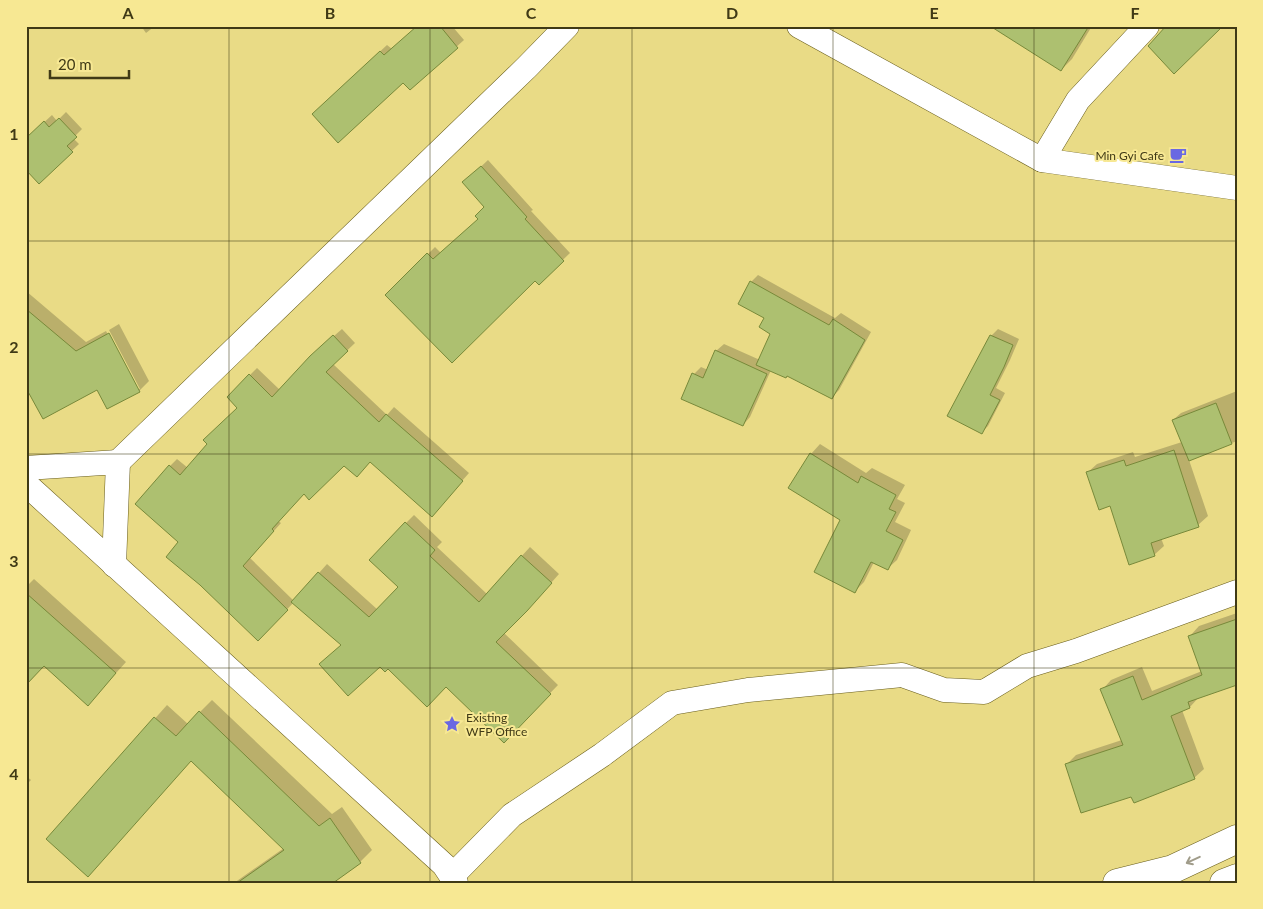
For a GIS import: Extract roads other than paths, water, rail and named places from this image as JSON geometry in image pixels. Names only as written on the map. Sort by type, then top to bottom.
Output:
[{"type":"main road","points":[[1117,883],[1173,869],[1237,839]]},
{"type":"main road","points":[[1224,883],[1237,878]]},
{"type":"street","points":[[26,468],[118,462],[527,67],[566,26]]},
{"type":"street","points":[[799,26],[1042,160],[1237,188]]},
{"type":"street","points":[[1042,160],[1078,100],[1147,26]]},
{"type":"street","points":[[114,565],[118,462]]},
{"type":"street","points":[[26,484],[444,865],[454,880],[512,814],[602,754],[672,703],[748,690],[902,676],[944,690],[984,692],[1027,666],[1076,651],[1237,592]]},
{"type":"place","name":"Min Gyi Cafe","points":[[1178,155]]},
{"type":"place","name":"Existing WFP Office","points":[[452,724]]}]
